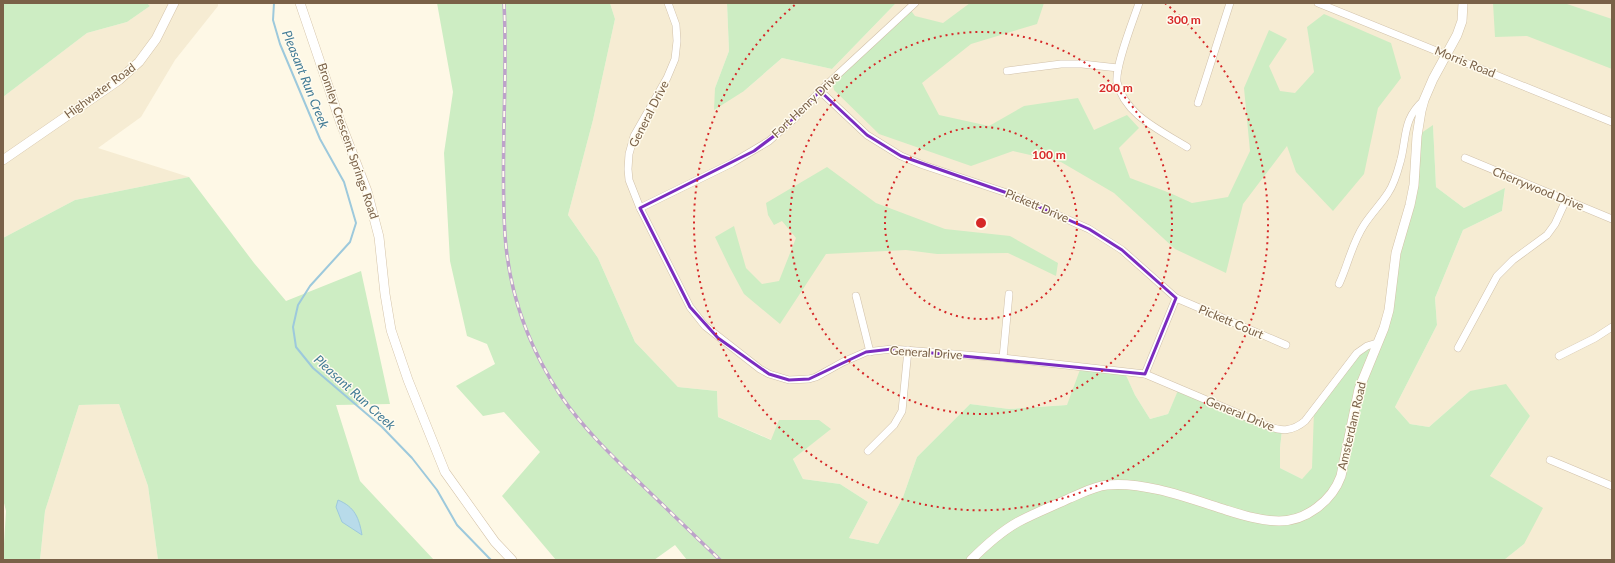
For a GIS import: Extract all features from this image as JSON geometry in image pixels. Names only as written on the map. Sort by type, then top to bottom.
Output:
[{"type":"street","name":"Highwater Road","points":[[3,160],[119,80],[139,62],[156,40],[174,3]]},
{"type":"street","name":"Bromley Crescent Springs Road","points":[[300,3],[340,121],[369,198],[379,237],[385,294],[391,330],[407,378],[444,472],[495,542],[512,560]]},
{"type":"street","name":"General Drive","points":[[668,3],[676,25],[677,41],[674,59],[667,78],[634,136],[629,154],[629,180],[640,208],[690,307],[705,326],[760,369],[769,374],[789,380],[808,379],[816,377],[843,362],[870,352],[892,349],[1002,358],[1145,374],[1276,430],[1288,430],[1297,427],[1305,421],[1356,353],[1367,346],[1377,343]]},
{"type":"street","name":"Fort Henry Drive","points":[[640,208],[754,151],[782,130],[820,91],[915,3]]},
{"type":"street","points":[[1139,3],[1118,68],[1117,82],[1120,92],[1132,110],[1140,117],[1187,147]]},
{"type":"street","points":[[1198,103],[1230,3]]},
{"type":"street","name":"Morris Road","points":[[1318,3],[1612,122]]},
{"type":"street","name":"Amsterdam Road","points":[[971,560],[999,534],[1017,522],[1091,490],[1107,485],[1140,487],[1172,493],[1262,520],[1290,520],[1306,515],[1328,498],[1338,483],[1347,453],[1356,399],[1390,310],[1396,252],[1410,205],[1414,185],[1417,136],[1424,100],[1446,54],[1457,35],[1462,21],[1463,3]]},
{"type":"street","points":[[1007,71],[1061,64],[1082,64],[1118,68]]},
{"type":"street","name":"Pickett Drive","points":[[820,91],[867,135],[884,147],[923,165],[1010,194],[1089,229],[1122,250],[1176,298]]},
{"type":"street","points":[[1339,284],[1350,253],[1364,225],[1388,194],[1392,186],[1401,158],[1409,117],[1415,108],[1424,100]]},
{"type":"street","name":"Cherrywood Drive","points":[[1465,158],[1612,219]]},
{"type":"street","points":[[1458,348],[1497,276],[1513,260],[1547,235],[1555,224],[1566,200]]},
{"type":"street","points":[[1002,358],[1009,294]]},
{"type":"street","points":[[856,296],[870,352]]},
{"type":"street","points":[[1145,374],[1176,298]]},
{"type":"street","name":"Pickett Court","points":[[1176,298],[1286,345]]},
{"type":"street","points":[[1559,356],[1595,338],[1612,327]]},
{"type":"street","points":[[868,451],[894,425],[902,411],[908,350]]},
{"type":"street","points":[[1550,460],[1612,486]]},
{"type":"highlighted area","points":[[820,91],[867,135],[901,156],[1010,194],[1089,229],[1122,250],[1176,298],[1145,374],[892,349],[866,352],[809,379],[789,380],[769,374],[718,338],[690,307],[640,208],[754,151],[782,130]]},
{"type":"shaded area","points":[[147,3],[218,3],[218,6],[175,60],[141,117],[98,148],[189,177],[75,200],[3,238],[3,97],[87,33],[127,22],[150,6]]},
{"type":"shaded area","points":[[610,3],[727,3],[729,51],[715,88],[744,91],[782,58],[832,69],[896,3],[1612,3],[1612,560],[1504,560],[1524,544],[1490,476],[1530,416],[1470,391],[1429,427],[1410,424],[1395,407],[1437,325],[1435,298],[1463,230],[1502,211],[1505,189],[1464,208],[1436,187],[1433,125],[1414,185],[1389,310],[1312,469],[1302,479],[1280,468],[1282,431],[1179,389],[1168,414],[1150,419],[1135,395],[1124,372],[1067,405],[1009,409],[970,404],[917,457],[903,497],[878,544],[849,538],[868,502],[840,484],[803,479],[793,459],[830,429],[772,440],[718,417],[717,391],[678,387],[635,342],[598,258],[568,215],[593,120],[615,19]]},
{"type":"shaded area","points":[[119,404],[148,486],[158,560],[40,560],[45,511],[79,405]]},
{"type":"green space","points":[[3,3],[147,3],[150,6],[127,22],[87,33],[3,97]]},
{"type":"green space","points":[[437,3],[610,3],[615,19],[593,120],[568,215],[598,258],[635,342],[678,387],[717,391],[718,417],[771,440],[779,420],[819,420],[831,429],[793,459],[803,479],[840,484],[868,502],[849,538],[878,544],[903,497],[917,457],[970,404],[1009,409],[1067,405],[1081,367],[1124,371],[1135,395],[1150,419],[1168,414],[1179,388],[1282,430],[1280,468],[1302,479],[1312,468],[1314,411],[1357,353],[1377,343],[1391,298],[1410,205],[1417,136],[1433,125],[1436,187],[1464,208],[1505,188],[1502,211],[1463,230],[1435,298],[1437,325],[1395,407],[1410,424],[1429,427],[1470,391],[1506,384],[1530,416],[1490,476],[1543,508],[1524,544],[1504,560],[687,560],[675,545],[654,560],[556,560],[502,496],[540,452],[504,412],[483,416],[456,386],[495,364],[487,344],[467,336],[450,261],[444,153],[453,92]]},
{"type":"green space","points":[[727,3],[896,3],[832,69],[782,58],[744,91],[714,110],[715,88],[729,51]]},
{"type":"green space","points":[[970,3],[1044,3],[1037,24],[971,44],[922,83],[939,115],[989,126],[1024,106],[1078,98],[1094,130],[1127,115],[1139,128],[1119,148],[1130,178],[1192,203],[1228,197],[1250,151],[1244,88],[1269,30],[1287,39],[1269,66],[1280,91],[1295,93],[1314,72],[1307,27],[1324,14],[1391,43],[1401,78],[1378,108],[1364,174],[1333,211],[1296,172],[1287,146],[1243,204],[1226,273],[1175,249],[1114,193],[1061,162],[1013,151],[971,166],[879,134],[834,90],[832,80],[909,8],[915,16],[943,23]]},
{"type":"green space","points":[[1493,3],[1564,3],[1612,19],[1612,69],[1527,36],[1495,37]]},
{"type":"green space","points":[[827,167],[876,203],[945,229],[1010,236],[1058,263],[1056,276],[1008,253],[937,254],[906,250],[826,254],[780,324],[744,294],[715,237],[734,226],[746,268],[762,284],[779,281],[796,238],[782,221],[774,225],[768,215],[766,203]]},
{"type":"green space","points":[[189,177],[254,263],[286,301],[361,271],[390,404],[336,405],[360,481],[434,560],[158,560],[148,486],[119,404],[79,405],[45,511],[40,560],[3,560],[6,511],[3,499],[3,238],[75,200]]},
{"type":"water","points":[[338,500],[348,506],[358,518],[362,535],[342,522],[336,507]]},
{"type":"waterway","name":"Pleasant Run Creek","points":[[274,3],[273,20],[280,44],[320,139],[344,182],[356,223],[350,242],[310,286],[298,305],[293,327],[296,347],[313,368],[382,427],[412,458],[437,490],[457,525],[491,560]]},
{"type":"railway","points":[[504,3],[505,61],[503,177],[505,235],[511,278],[522,319],[539,359],[561,396],[579,419],[619,463],[720,560]]}]
